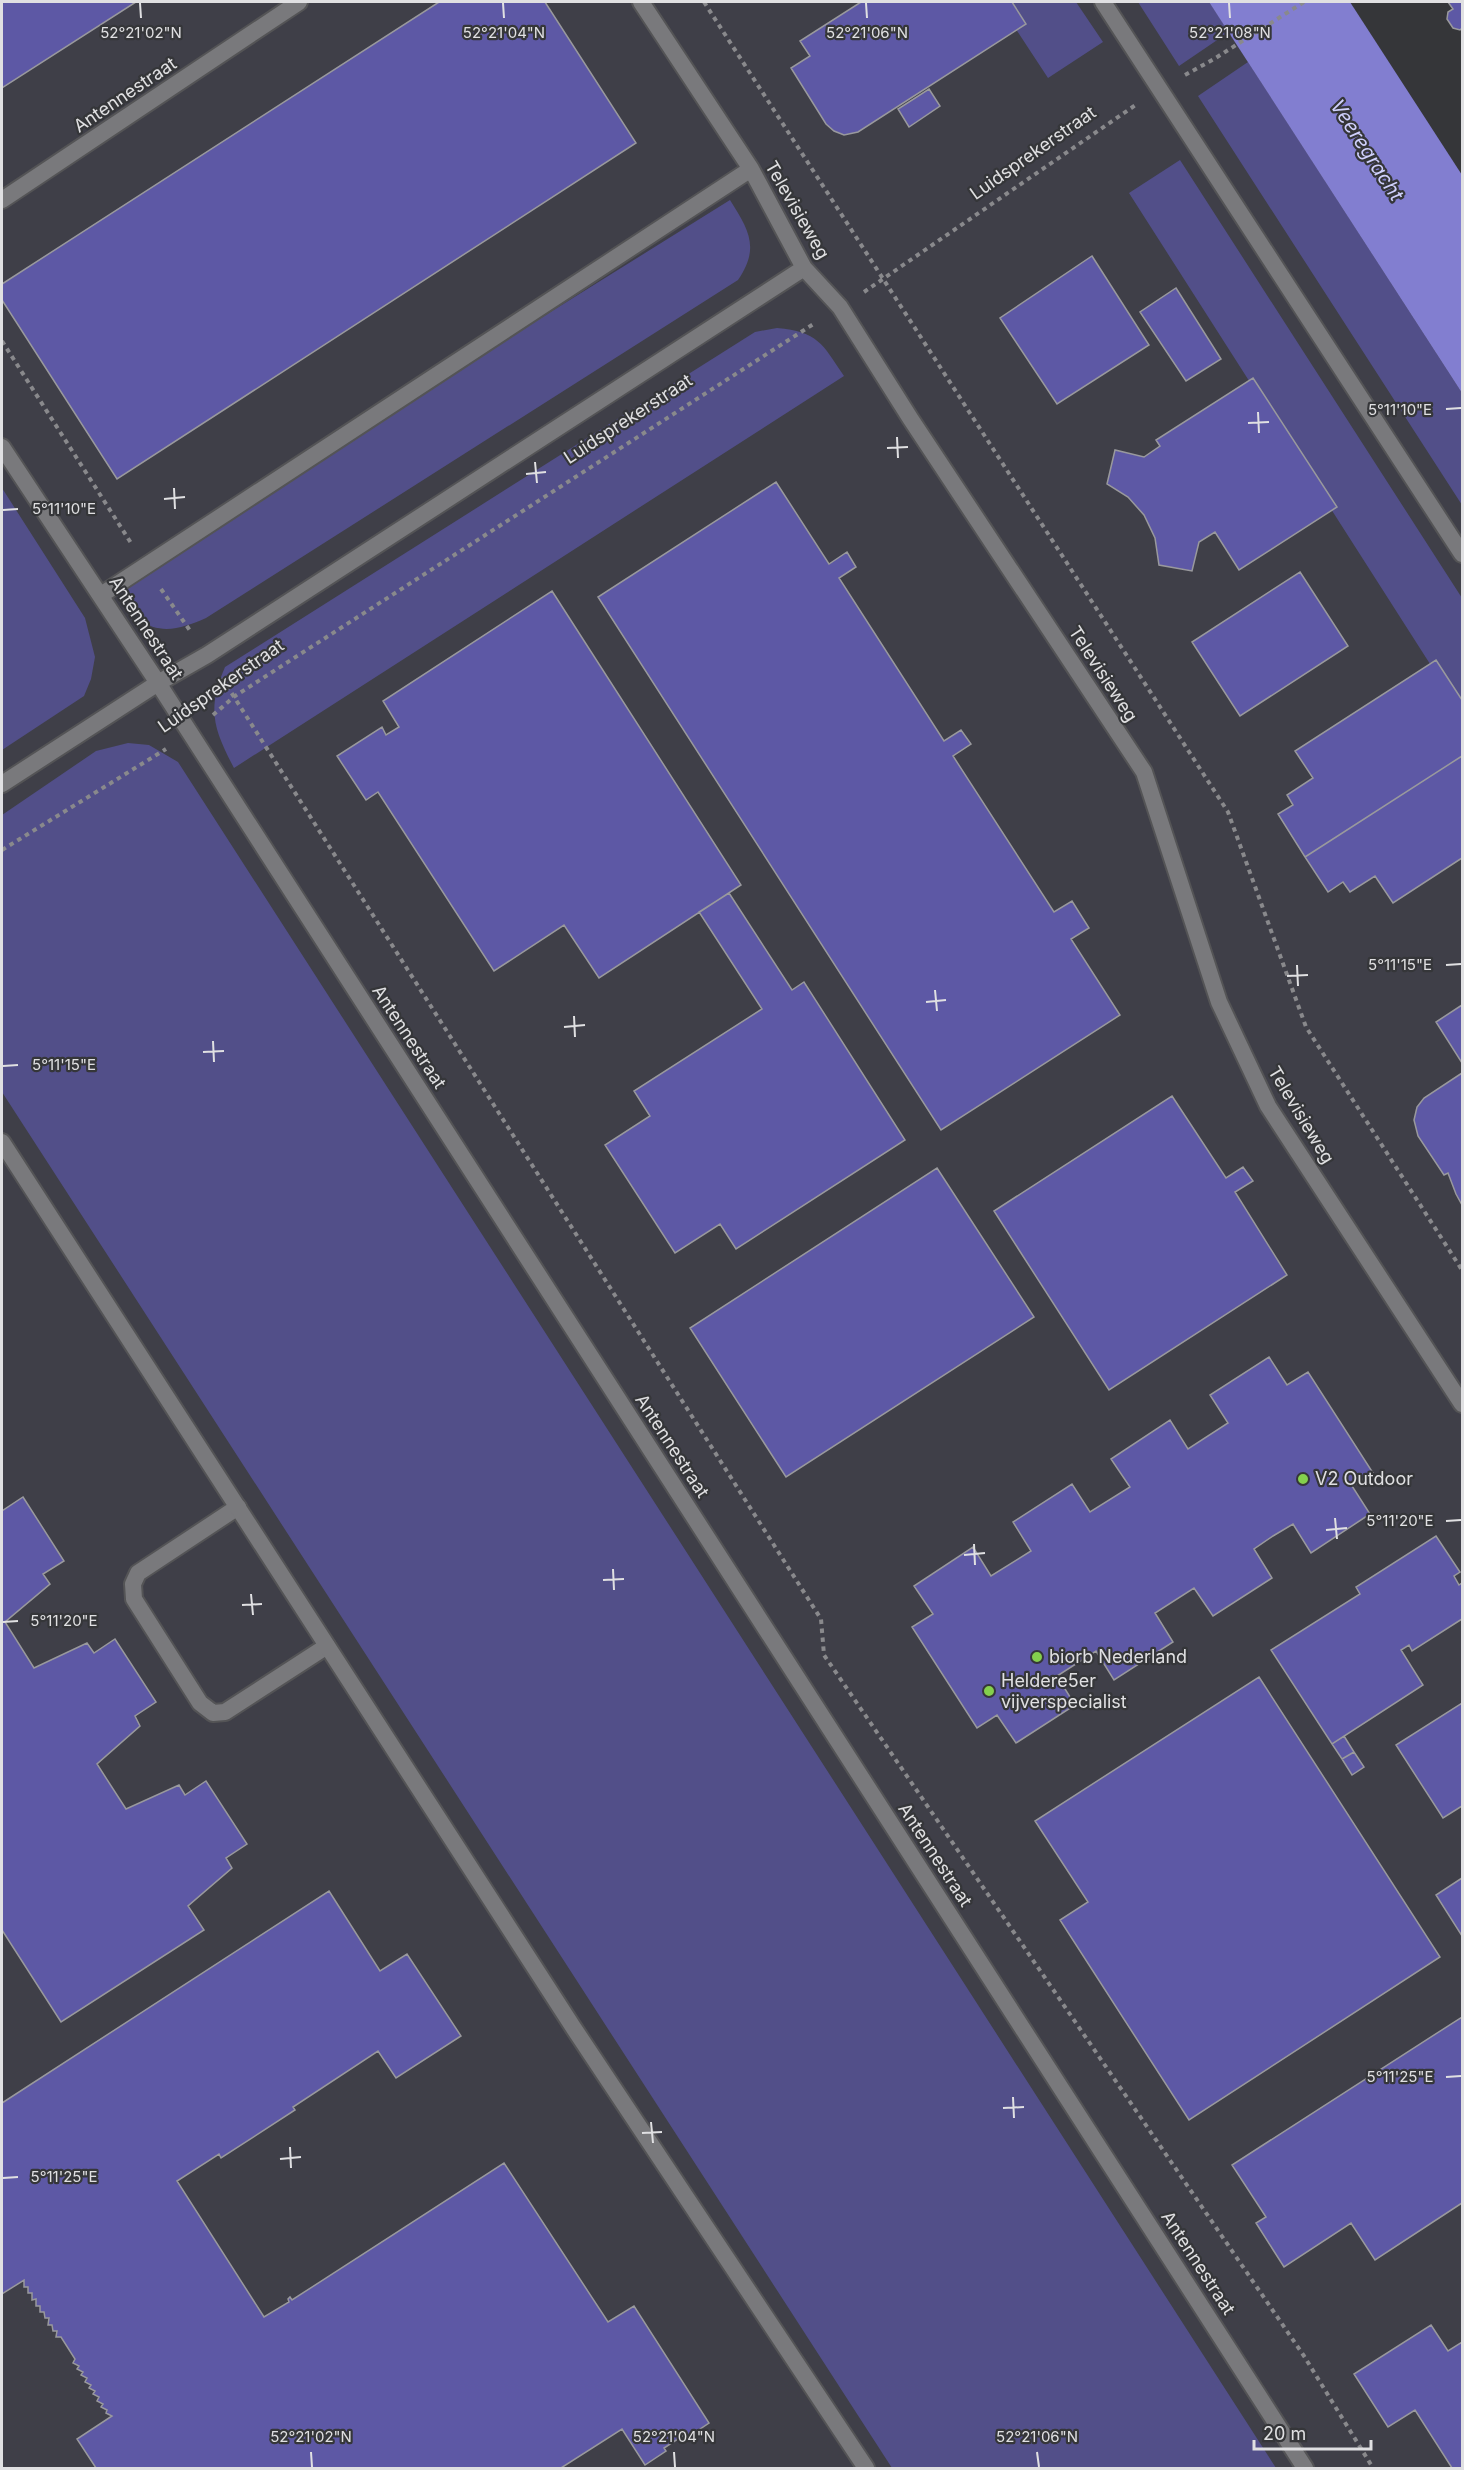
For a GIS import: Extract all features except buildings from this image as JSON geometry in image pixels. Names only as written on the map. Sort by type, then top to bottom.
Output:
[{"type":"street","name":"Antennestraat","points":[[2,200],[299,2]]},
{"type":"street","name":"Televisieweg","points":[[641,2],[751,169],[804,268],[840,307],[910,418],[1144,772],[1219,1002],[1268,1106],[1462,1404]]},
{"type":"street","points":[[1102,2],[1462,554]]},
{"type":"street","points":[[101,595],[751,169]]},
{"type":"street","name":"Luidsprekerstraat","points":[[2,784],[158,683],[207,655],[804,268]]},
{"type":"street","name":"Antennestraat","points":[[2,447],[191,734],[1305,2469]]},
{"type":"street","points":[[2,1142],[579,2036],[866,2469]]},
{"type":"street","points":[[238,1507],[138,1574],[133,1584],[134,1599],[200,1703],[213,1713],[225,1712],[327,1646]]},
{"type":"path","points":[[704,2],[1228,812],[1306,1027],[1462,1270]]},
{"type":"path","name":"Luidsprekerstraat","points":[[2,850],[191,734],[235,696],[884,280],[1159,89],[1214,59],[1304,2]]},
{"type":"path","points":[[2,341],[145,565],[235,696],[821,1619],[825,1656],[1304,2356],[1373,2469]]},
{"type":"shaded area","points":[[2,2],[1232,2],[1462,362],[1462,2468],[2,2468]]},
{"type":"shaded area","points":[[998,2],[1076,2],[1103,42],[1048,78]]},
{"type":"shaded area","points":[[1138,2],[1209,2],[1229,32],[1179,66]]},
{"type":"shaded area","points":[[1248,62],[1462,393],[1462,505],[1198,96]]},
{"type":"shaded area","points":[[1180,160],[1462,598],[1462,714],[1129,193]]},
{"type":"shaded area","points":[[730,200],[747,230],[750,249],[745,269],[738,280],[206,618],[172,629],[155,627],[139,619],[116,595],[145,565]]},
{"type":"shaded area","points":[[777,328],[802,333],[818,341],[844,376],[234,768],[217,730],[214,707],[219,682],[225,667],[755,332]]},
{"type":"shaded area","points":[[2,488],[85,618],[95,657],[91,679],[84,696],[2,750]]},
{"type":"shaded area","points":[[128,743],[149,745],[178,762],[1276,2468],[892,2468],[2,1092],[2,815],[96,751]]},
{"type":"water","name":"Veeregracht","points":[[1209,2],[1350,2],[1462,175],[1462,393]]},
{"type":"place","name":"V2 Outdoor","points":[[1303,1479]]},
{"type":"place","name":"biorb Nederland","points":[[1037,1657]]},
{"type":"place","name":"Heldere5er vijverspecialist","points":[[989,1691]]}]
